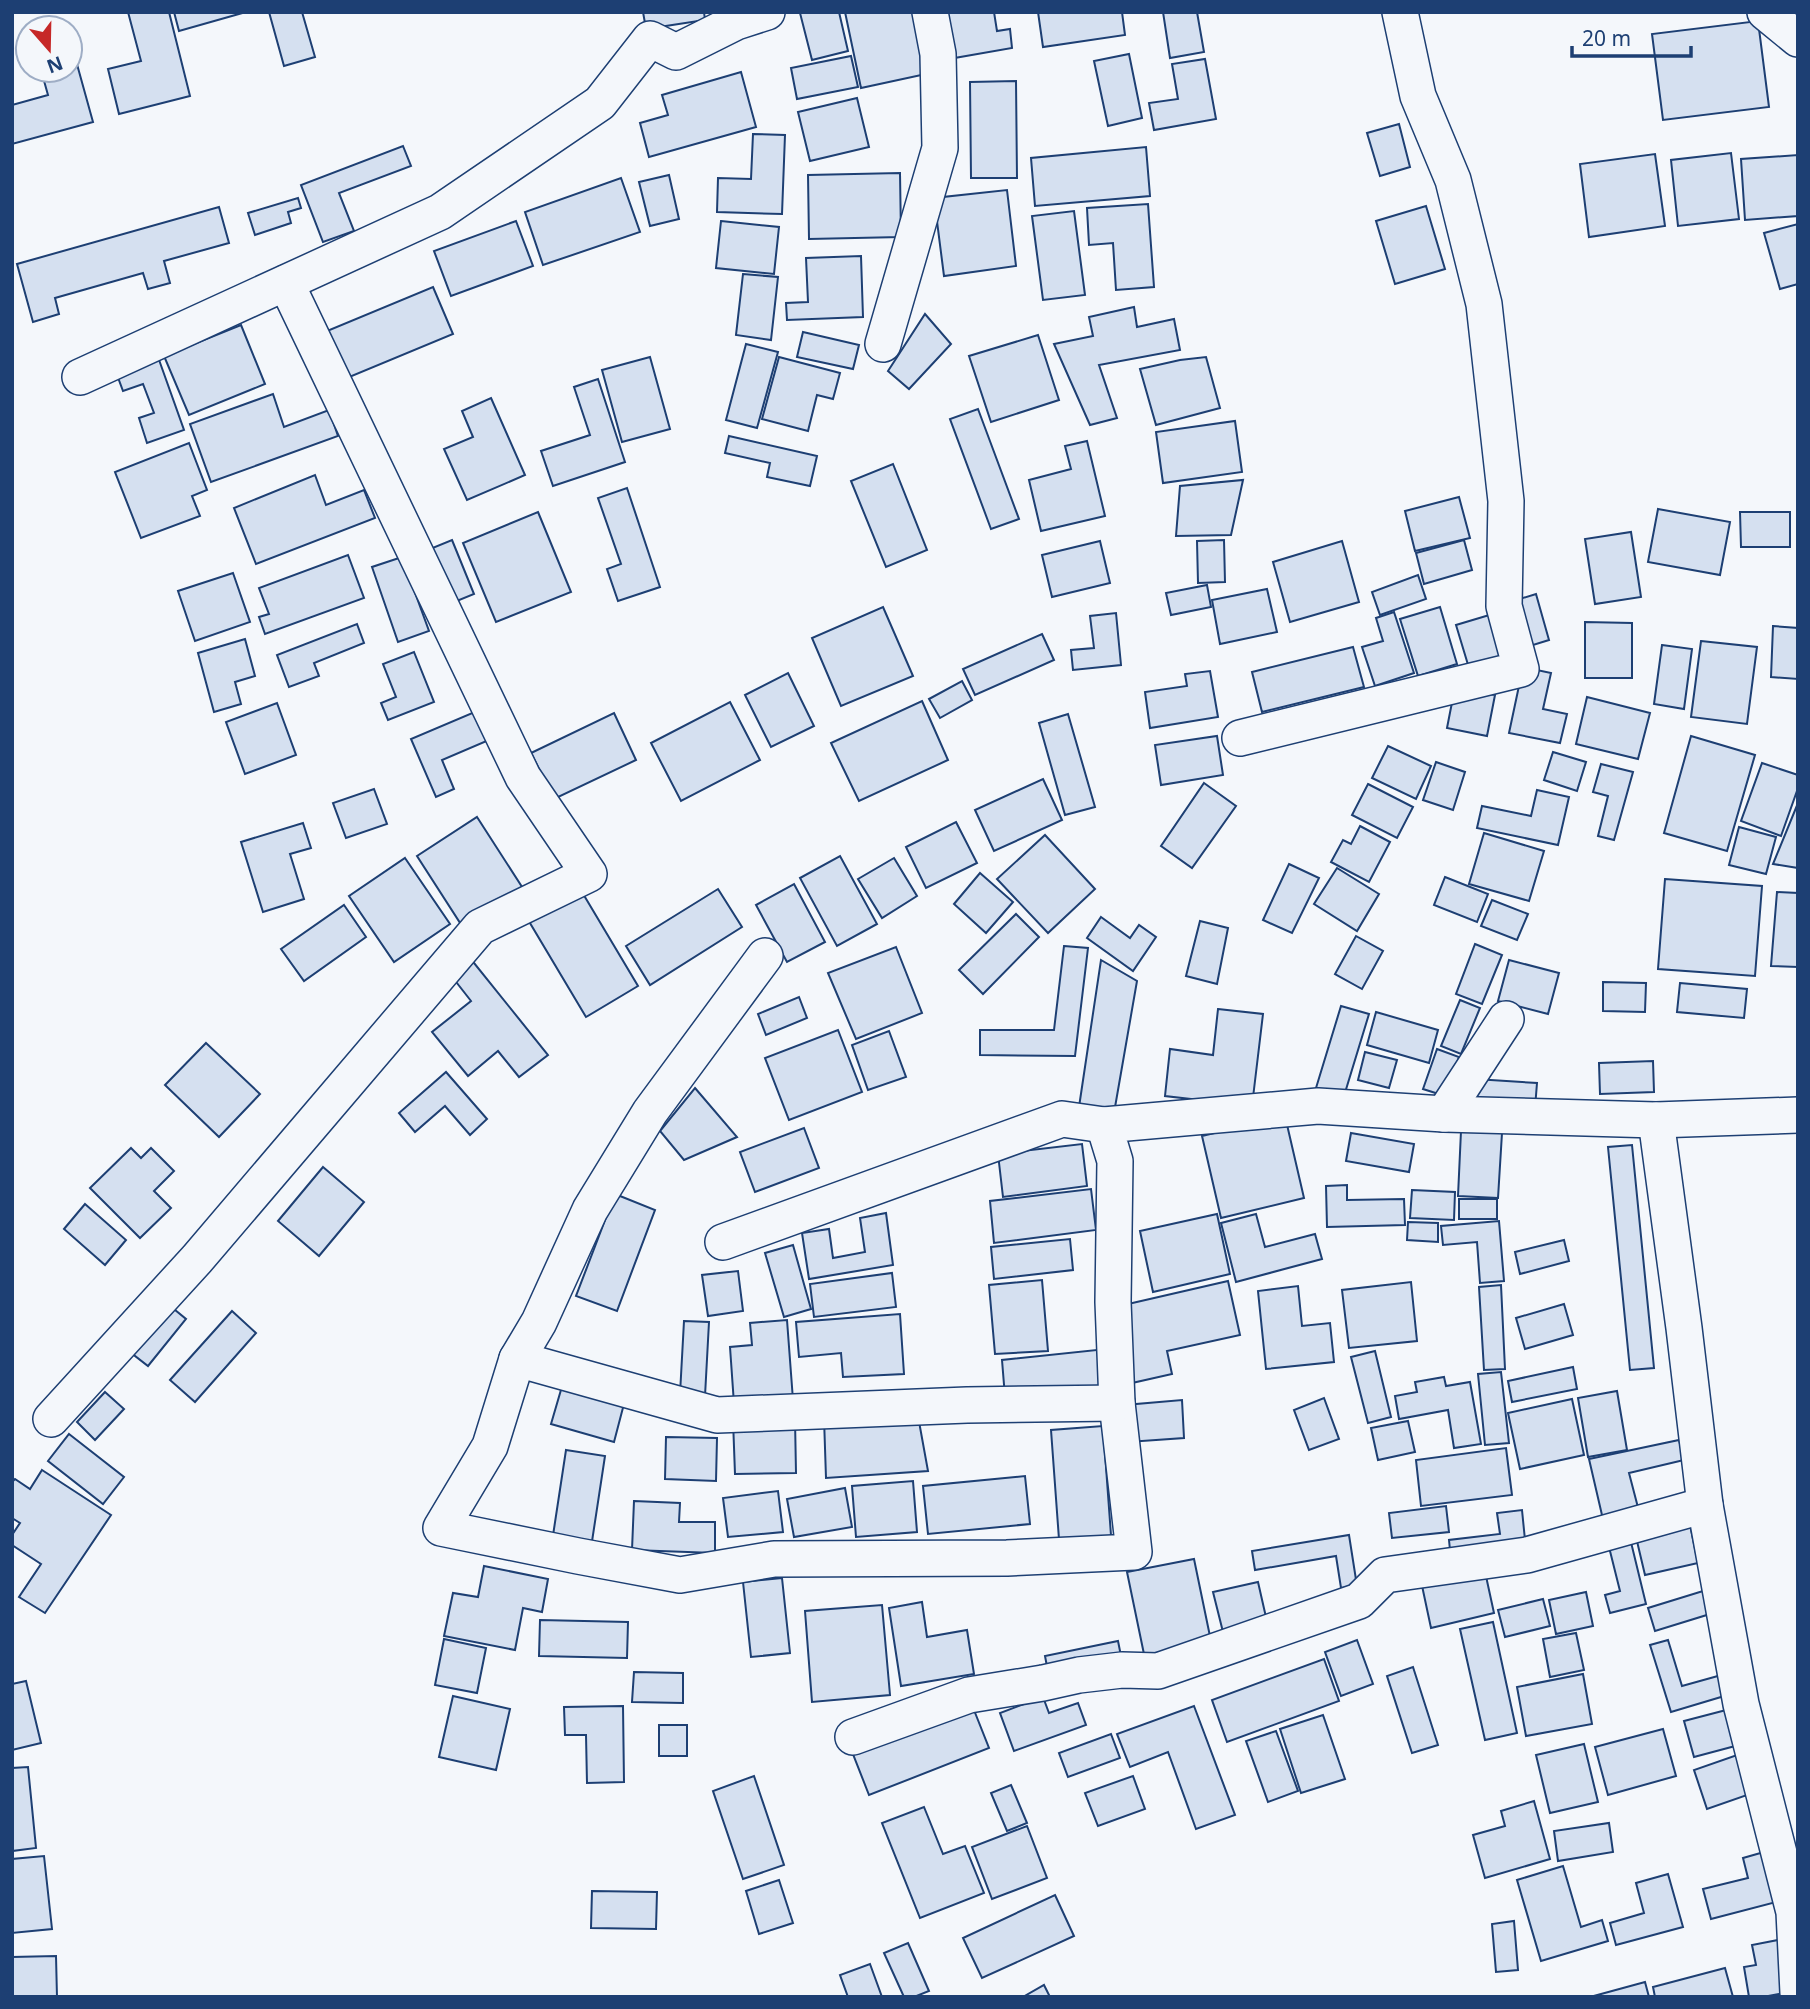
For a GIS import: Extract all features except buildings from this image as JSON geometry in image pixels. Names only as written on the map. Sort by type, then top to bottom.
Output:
[{"type":"street","points":[[80,377],[440,212],[600,103],[650,39],[676,52],[736,22],[767,12]]},
{"type":"street","points":[[883,344],[940,148],[938,54],[930,12]]},
{"type":"street","points":[[1240,738],[1521,669],[1504,606],[1506,501],[1484,304],[1453,180],[1418,96],[1400,12]]},
{"type":"street","points":[[1765,12],[1798,39]]},
{"type":"street","points":[[51,1419],[197,1259],[480,927],[589,874],[523,777],[286,283]]},
{"type":"street","points":[[765,956],[650,1112],[590,1210],[539,1322],[517,1359],[490,1446],[442,1528],[680,1575],[774,1559],[1007,1558],[1134,1552],[1117,1403],[1113,1301],[1115,1161],[1104,1125]]},
{"type":"street","points":[[1444,1114],[1506,1019]]},
{"type":"street","points":[[723,1242],[1062,1119],[1104,1125],[1318,1106],[1444,1114],[1656,1120],[1798,1115]]},
{"type":"street","points":[[1656,1120],[1705,1505],[1741,1704],[1794,1912],[1798,1993]]},
{"type":"street","points":[[517,1359],[717,1415],[967,1405],[1117,1403]]},
{"type":"street","points":[[853,1737],[969,1695],[1090,1674],[1122,1670],[1158,1671],[1359,1601],[1384,1575],[1528,1555],[1705,1505]]}]
